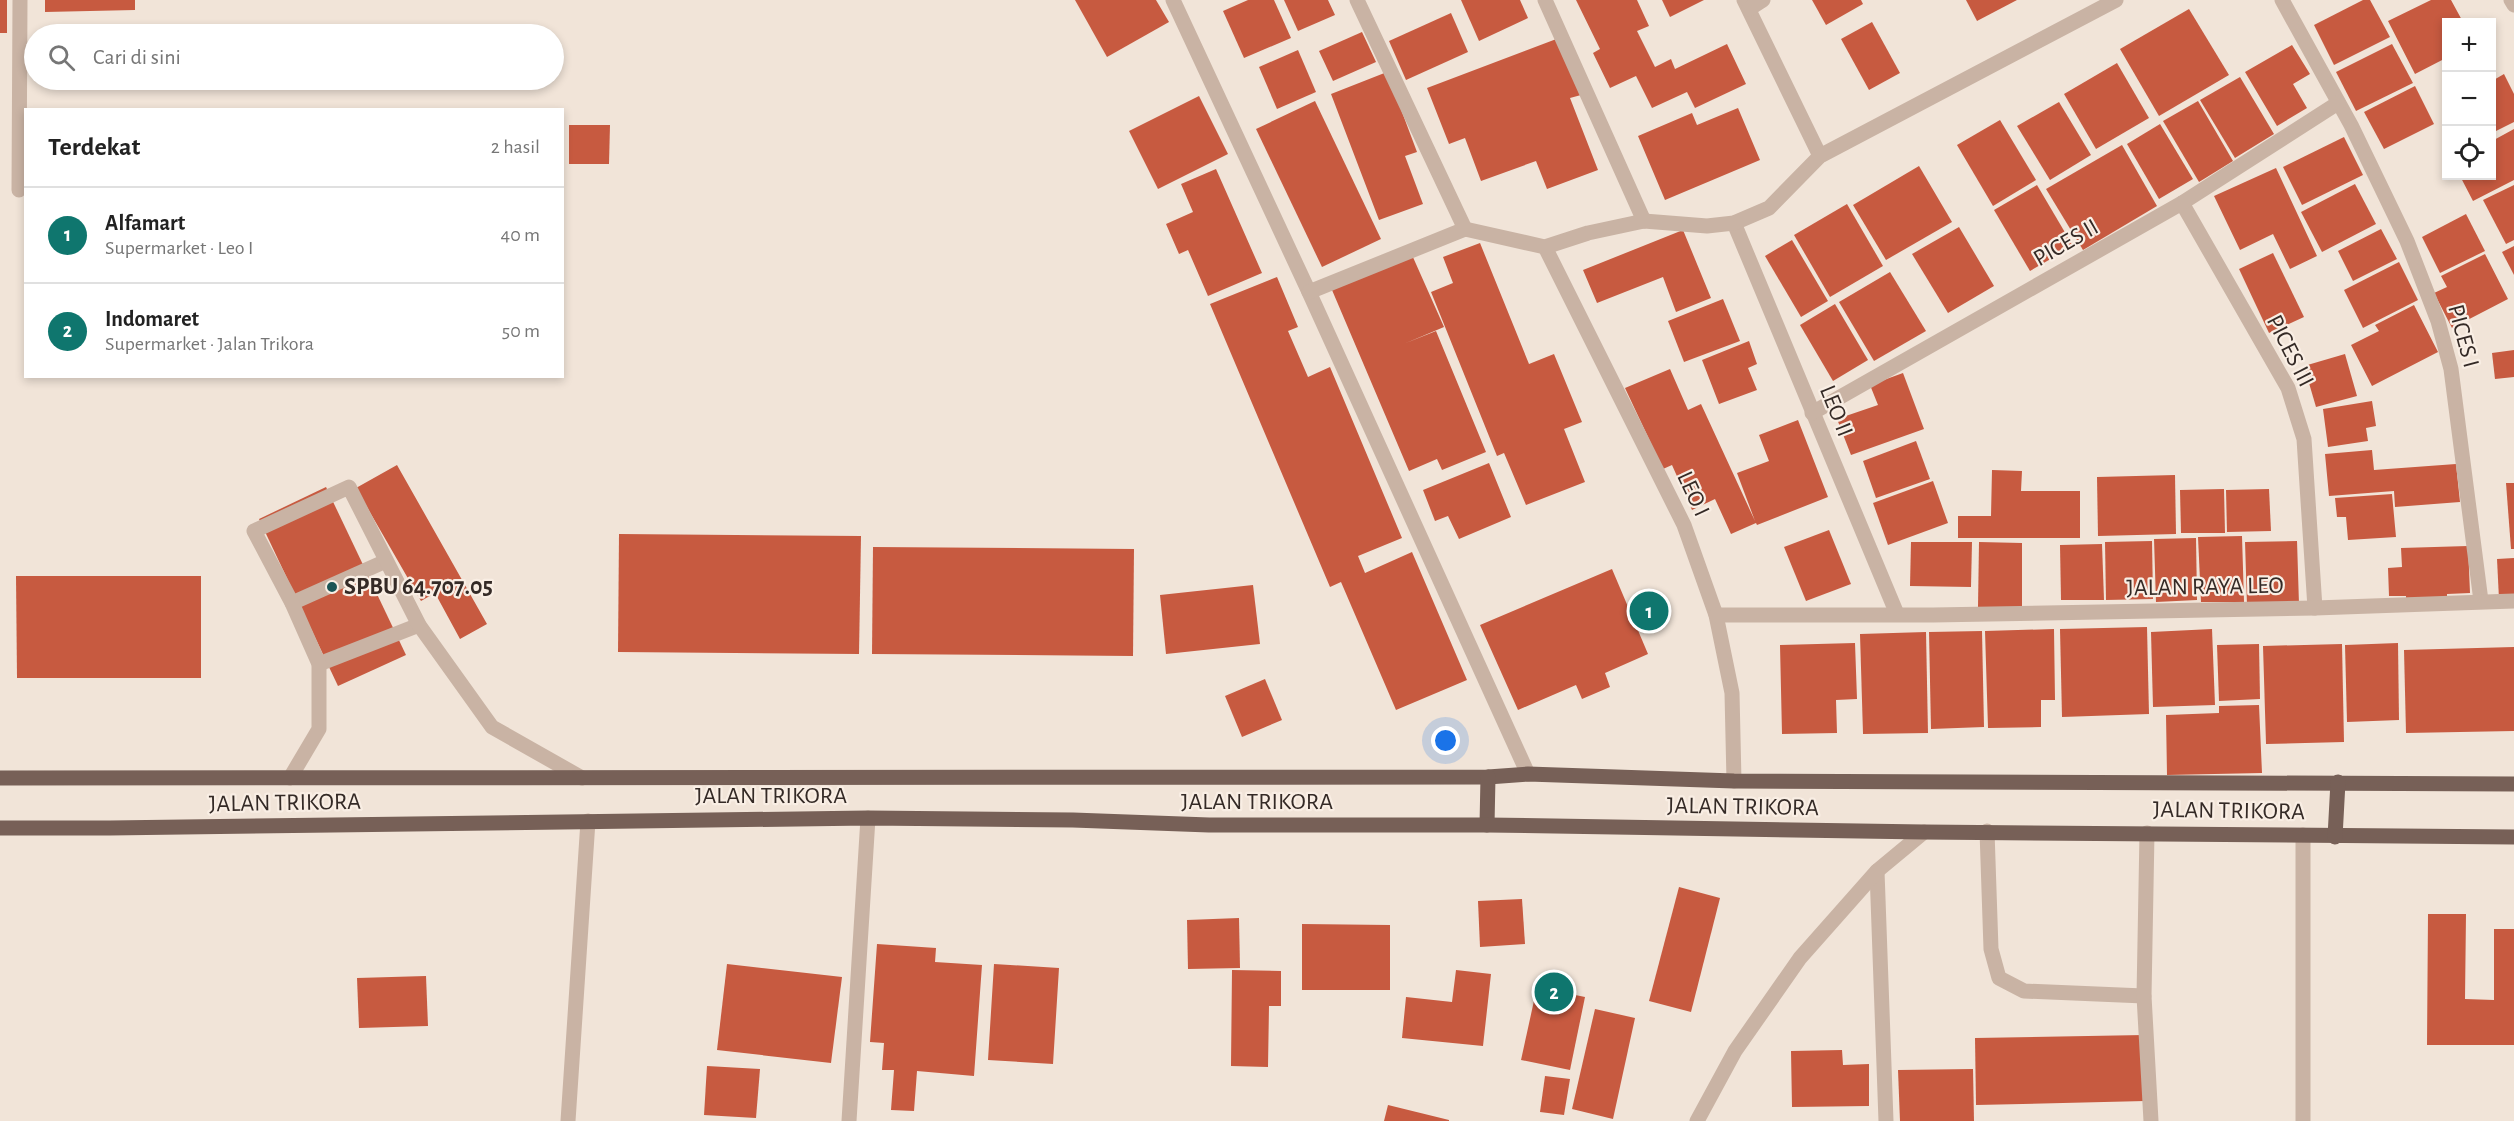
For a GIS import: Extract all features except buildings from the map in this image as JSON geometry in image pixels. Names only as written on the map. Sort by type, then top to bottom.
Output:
[{"type":"main road","name":"JALAN TRIKORA","points":[[0,778],[1488,777],[1528,774],[1734,781],[2514,784]]},
{"type":"main road","points":[[1487,825],[1488,777]]},
{"type":"main road","points":[[2335,837],[2338,782]]},
{"type":"main road","name":"JALAN TRIKORA","points":[[0,828],[868,818],[1073,820],[1209,825],[1487,825],[1924,832],[2147,832],[2335,837],[2514,837]]},
{"type":"street","points":[[19,190],[20,0]]},
{"type":"street","points":[[1173,0],[1309,292],[1528,774]]},
{"type":"street","points":[[1357,0],[1465,229]]},
{"type":"street","points":[[1545,0],[1644,221]]},
{"type":"street","points":[[1763,0],[1747,5],[1820,156]]},
{"type":"street","points":[[1309,292],[1465,229],[1545,247],[1588,233],[1644,221],[1707,226],[1734,223],[1769,208],[1820,156],[2116,0]]},
{"type":"street","name":"PICES I","points":[[2282,0],[2351,125],[2407,241],[2438,321],[2451,369],[2481,601]]},
{"type":"street","points":[[2511,0],[2514,5]]},
{"type":"street","name":"PICES II","points":[[1812,413],[2182,203],[2338,103]]},
{"type":"street","name":"PICES III","points":[[2182,203],[2288,388],[2304,439],[2315,608]]},
{"type":"street","name":"LEO II","points":[[1734,223],[1897,614]]},
{"type":"street","name":"LEO I","points":[[1545,247],[1684,525],[1716,615],[1732,693],[1734,781]]},
{"type":"street","points":[[290,778],[319,729],[319,664],[292,603],[254,531],[349,487],[419,625],[492,727],[582,778]]},
{"type":"street","points":[[292,603],[386,561]]},
{"type":"street","name":"JALAN RAYA LEO","points":[[1716,615],[2315,608],[2514,601]]},
{"type":"street","points":[[319,664],[419,625]]},
{"type":"street","points":[[849,1121],[868,818]]},
{"type":"street","points":[[568,1121],[588,821]]},
{"type":"street","points":[[1987,831],[1991,949],[1999,978],[2024,991],[2144,996]]},
{"type":"street","points":[[1697,1121],[1735,1051],[1800,958],[1877,871],[1924,832]]},
{"type":"street","points":[[2147,832],[2144,996],[2151,1121]]},
{"type":"street","points":[[2303,835],[2303,1121]]},
{"type":"street","points":[[1877,871],[1886,1121]]},
{"type":"place","name":"SPBU 64.707.05","points":[[332,587]]},
{"type":"place","name":"Alfamart","points":[[1649,611]]},
{"type":"place","name":"Indomaret","points":[[1554,992]]}]
